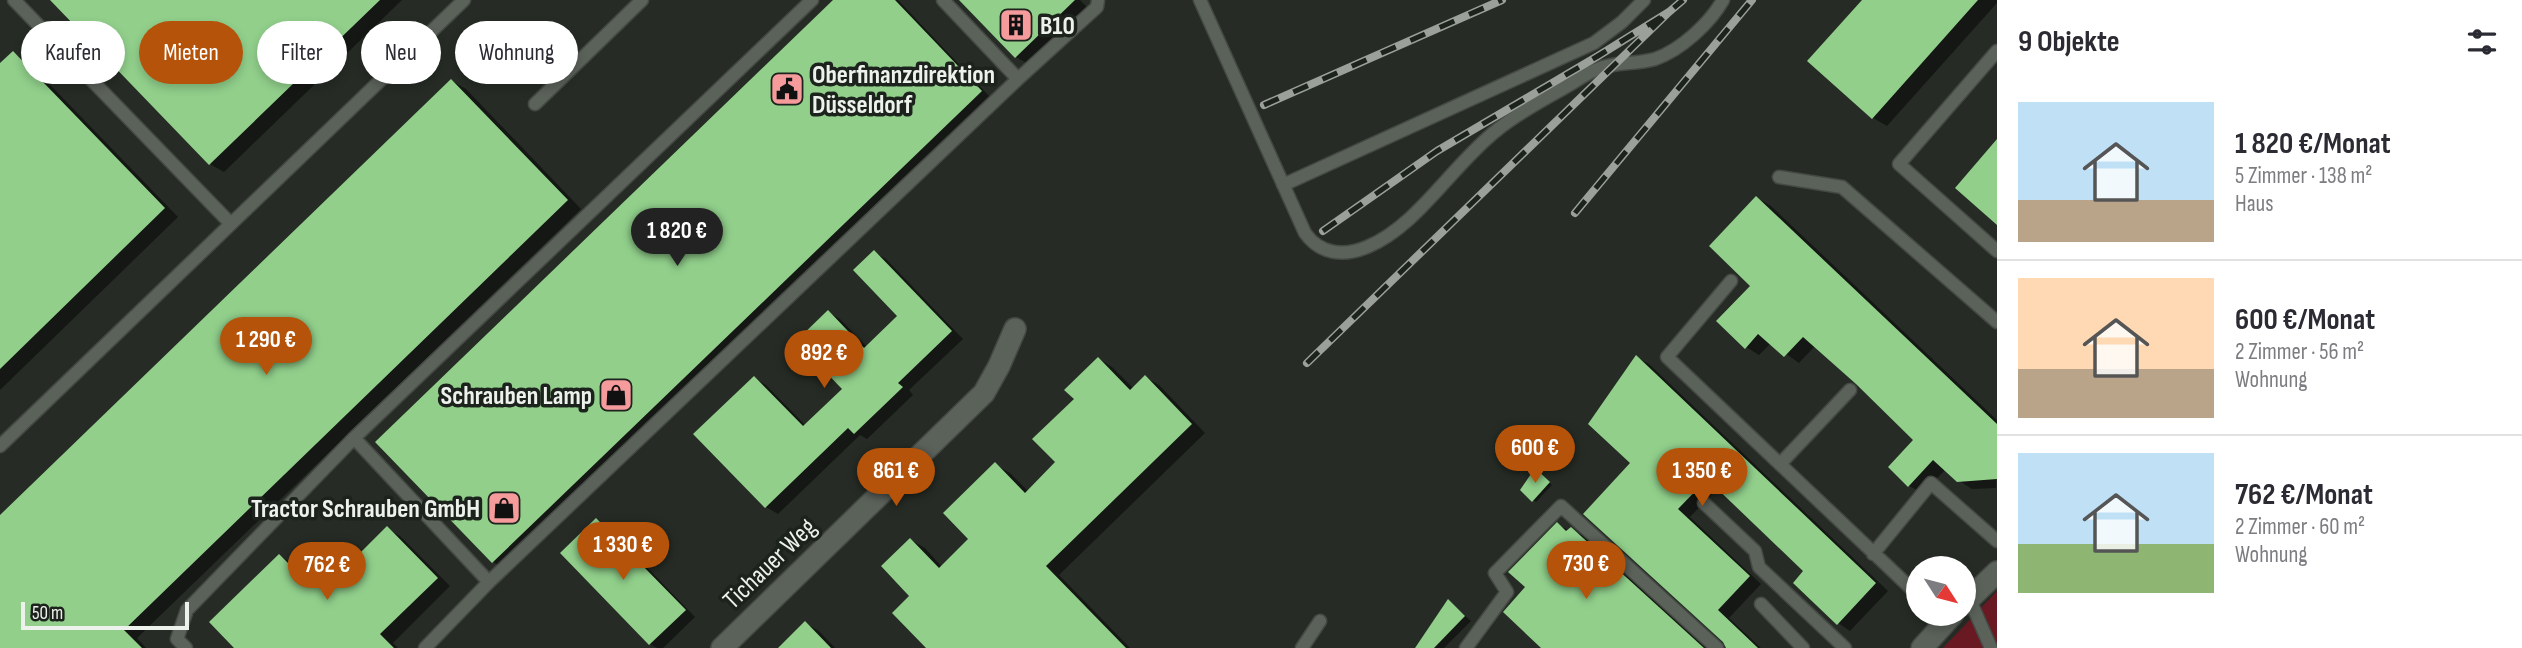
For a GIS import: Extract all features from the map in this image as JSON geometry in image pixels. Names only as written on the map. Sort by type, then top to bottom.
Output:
[{"type":"street","name":"Tichauer Weg","points":[[722,648],[984,393],[1015,329]]},
{"type":"street","points":[[1976,592],[1997,572]]},
{"type":"street","points":[[1922,648],[1939,626]]},
{"type":"lane","points":[[0,446],[464,0]]},
{"type":"lane","points":[[535,104],[642,0]]},
{"type":"lane","points":[[186,648],[177,639],[187,610],[354,438],[812,0]]},
{"type":"lane","points":[[943,0],[1018,79]]},
{"type":"lane","points":[[425,648],[489,582],[1018,79],[1097,8],[1098,0]]},
{"type":"lane","points":[[1200,0],[1299,223],[1312,243],[1335,253],[1349,253],[1387,237],[1497,129],[1600,67],[1642,62],[1672,51],[1699,29],[1723,0]]},
{"type":"lane","points":[[1283,184],[1594,43],[1622,22],[1644,0]]},
{"type":"lane","points":[[21,3],[231,224]]},
{"type":"lane","points":[[1997,51],[1899,164],[1997,251]]},
{"type":"lane","points":[[1780,177],[1842,187],[1997,322]]},
{"type":"lane","points":[[1731,281],[1667,357],[1906,585]]},
{"type":"lane","points":[[1780,464],[1850,390]]},
{"type":"lane","points":[[354,438],[489,582]]},
{"type":"lane","points":[[1873,554],[1931,483],[1997,541]]},
{"type":"lane","points":[[1704,503],[1755,551],[1759,566],[1845,648]]},
{"type":"lane","points":[[1466,648],[1507,592],[1495,573],[1561,506],[1717,648]]},
{"type":"lane","points":[[1760,604],[1803,648]]},
{"type":"lane","points":[[1976,619],[1992,648]]},
{"type":"lane","points":[[1302,648],[1320,621]]},
{"type":"shaded area","points":[[1997,591],[1997,648],[1943,648],[1964,626],[1976,626],[1976,613]]},
{"type":"building","points":[[50,0],[380,0],[347,32],[347,21],[257,21],[257,84],[293,84],[209,165],[125,78],[125,21],[70,21]]},
{"type":"building","points":[[833,0],[895,0],[982,91],[492,563],[375,442]]},
{"type":"building","name":"B10","points":[[959,0],[1075,0],[1015,58]]},
{"type":"building","points":[[1862,0],[1978,0],[1872,119],[1807,61]]},
{"type":"building","points":[[13,51],[21,59],[21,84],[45,84],[165,208],[0,369],[0,63]]},
{"type":"building","points":[[451,79],[568,200],[124,630],[142,648],[0,648],[0,515]]},
{"type":"building","points":[[1997,139],[1997,225],[1955,188]]},
{"type":"building","points":[[1756,196],[1997,424],[1997,479],[1957,482],[1933,460],[1908,487],[1888,467],[1913,440],[1803,337],[1784,357],[1758,334],[1745,349],[1716,321],[1750,286],[1709,246]]},
{"type":"building","points":[[874,250],[952,331],[898,383],[903,387],[854,434],[848,428],[765,508],[693,434],[754,376],[803,426],[842,389],[796,341],[828,310],[864,348],[897,316],[853,270]]},
{"type":"building","points":[[1636,355],[1876,583],[1837,625],[1793,583],[1803,571],[1707,479],[1678,509],[1750,576],[1718,610],[1758,648],[1726,648],[1723,642],[1583,514],[1630,463],[1588,424]]},
{"type":"building","points":[[1098,357],[1130,390],[1145,375],[1192,424],[1046,566],[1126,648],[926,648],[892,613],[909,596],[881,566],[910,538],[939,568],[968,539],[943,513],[995,462],[1025,493],[1055,462],[1032,439],[1074,399],[1064,390]]},
{"type":"building","points":[[1535,468],[1550,482],[1532,502],[1520,490]]},
{"type":"building","points":[[596,518],[686,610],[649,645],[560,553]]},
{"type":"building","points":[[1557,522],[1566,531],[1571,527],[1704,648],[1541,648],[1503,612],[1525,587],[1508,572]]},
{"type":"building","points":[[387,526],[438,578],[380,634],[394,648],[234,648],[209,622],[279,554],[312,587],[324,575],[331,582]]},
{"type":"building","points":[[1448,599],[1465,616],[1434,648],[1415,648]]},
{"type":"building","points":[[805,621],[831,648],[778,648]]},
{"type":"railway","points":[[1264,105],[1502,0]]},
{"type":"railway","points":[[1323,231],[1437,151],[1598,56],[1669,12],[1683,0]]},
{"type":"railway","points":[[1575,213],[1752,0]]},
{"type":"railway","points":[[1307,363],[1669,12]]},
{"type":"place","name":"B10","points":[[1016,25]]},
{"type":"place","name":"Oberfinanzdirektion Düsseldorf","points":[[787,89]]},
{"type":"place","name":"Schrauben Lamp","points":[[616,395]]},
{"type":"place","name":"Tractor Schrauben GmbH","points":[[504,508]]}]
